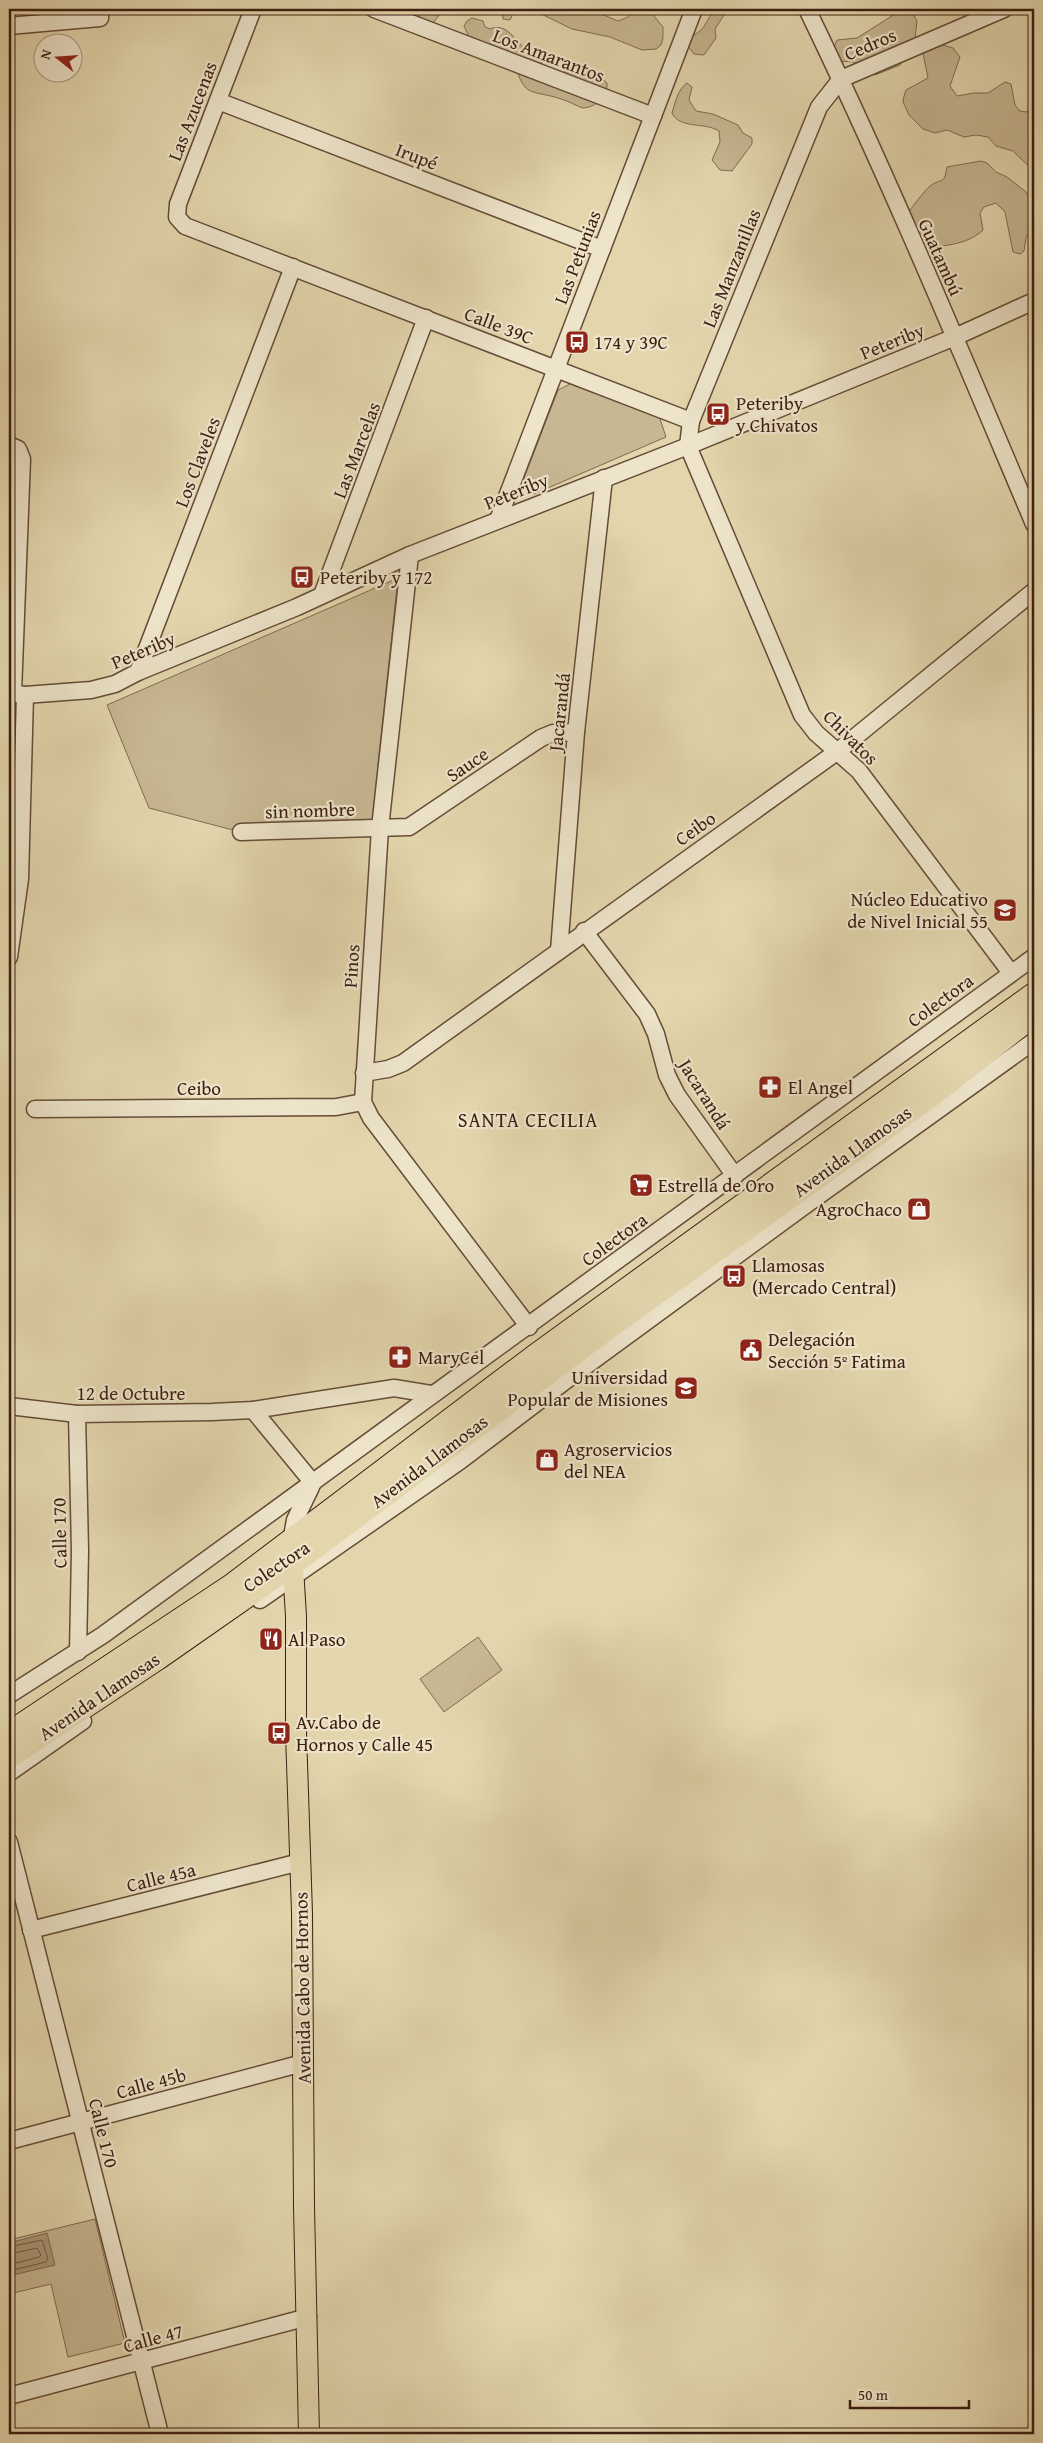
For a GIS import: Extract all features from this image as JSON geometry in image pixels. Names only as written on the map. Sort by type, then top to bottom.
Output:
[{"type":"highway","name":"Avenida Llamosas","points":[[9,1756],[157,1658],[292,1561],[535,1381],[1034,995]]},
{"type":"highway","name":"Avenida Llamosas","points":[[535,1381],[803,1197],[937,1101],[1034,1014]]},
{"type":"highway","name":"Avenida Llamosas","points":[[9,1734],[198,1610],[292,1561]]},
{"type":"main road","name":"Avenida Cabo de Hornos","points":[[292,1561],[300,1862],[309,2434]]},
{"type":"street","points":[[9,26],[100,18],[101,9]]},
{"type":"street","name":"Las Azucenas","points":[[185,226],[177,217],[178,204],[253,9]]},
{"type":"street","name":"Los Amarantos","points":[[374,9],[653,116]]},
{"type":"street","name":"Las Petunias","points":[[498,520],[694,9]]},
{"type":"street","name":"Guatambú","points":[[807,9],[841,79],[955,337],[1034,524]]},
{"type":"street","name":"Cedros","points":[[819,107],[841,79],[1004,9]]},
{"type":"street","name":"Irupé","points":[[218,101],[602,249]]},
{"type":"street","name":"Las Manzanillas","points":[[688,446],[691,420],[819,107]]},
{"type":"street","name":"Calle 39C","points":[[185,226],[691,420]]},
{"type":"street","name":"Los Claveles","points":[[138,672],[293,267]]},
{"type":"street","name":"Peteriby","points":[[16,694],[91,690],[115,684],[138,672],[322,595],[410,555],[688,446],[955,337],[1034,301]]},
{"type":"street","name":"Las Marcelas","points":[[322,595],[426,318]]},
{"type":"street","points":[[9,445],[18,450],[22,459],[16,694],[15,840],[20,879],[9,957]]},
{"type":"street","name":"Chivatos","points":[[688,446],[802,715],[816,733],[859,771],[1011,973]]},
{"type":"street","name":"Jacarandá","points":[[559,951],[576,732],[604,478]]},
{"type":"street","name":"Pinos","points":[[363,1102],[380,828],[410,555]]},
{"type":"street","name":"Ceibo","points":[[364,1073],[388,1069],[403,1062],[838,751],[1034,591]]},
{"type":"street","name":"Sauce","points":[[380,828],[409,827],[541,738],[553,733],[576,732]]},
{"type":"street","name":"sin nombre","points":[[241,832],[380,828]]},
{"type":"street","name":"Jacarandá","points":[[584,931],[647,1014],[656,1034],[666,1075],[735,1176]]},
{"type":"street","name":"Colectora","points":[[78,1652],[313,1483],[431,1394],[507,1342],[1034,957]]},
{"type":"street","points":[[937,1101],[1034,1041]]},
{"type":"street","points":[[363,1102],[371,1118],[529,1326]]},
{"type":"street","name":"Ceibo","points":[[35,1110],[336,1107],[363,1102]]},
{"type":"street","points":[[507,1342],[535,1381],[564,1382],[803,1197]]},
{"type":"street","name":"12 de Octubre","points":[[9,1406],[77,1414],[253,1410],[394,1388],[431,1394]]},
{"type":"street","points":[[253,1410],[313,1483]]},
{"type":"street","name":"Calle 170","points":[[77,1414],[80,1551],[78,1652]]},
{"type":"street","name":"Colectora","points":[[9,1772],[292,1561],[295,1520],[313,1483]]},
{"type":"street","points":[[9,1695],[78,1652]]},
{"type":"street","name":"Calle 170","points":[[9,1842],[160,2434]]},
{"type":"street","name":"Calle 45a","points":[[31,1930],[300,1862]]},
{"type":"street","name":"Calle 45b","points":[[9,2141],[303,2063]]},
{"type":"street","name":"Calle 47","points":[[9,2396],[308,2317]]},
{"type":"shaded area","points":[[411,9],[440,9],[441,13],[433,23],[421,18]]},
{"type":"shaded area","points":[[502,9],[515,9],[510,20],[503,19]]},
{"type":"shaded area","points":[[531,9],[595,9],[599,13],[618,21],[628,17],[631,9],[648,9],[663,27],[663,38],[661,45],[656,49],[642,50],[610,37],[572,29]]},
{"type":"shaded area","points":[[903,9],[911,10],[917,21],[914,47],[900,65],[875,75],[868,73],[853,62],[841,61],[836,57],[834,47],[837,40],[857,38]]},
{"type":"shaded area","points":[[718,11],[724,15],[715,29],[716,38],[704,55],[694,54],[687,45],[689,41],[701,30],[712,14]]},
{"type":"shaded area","points":[[472,18],[483,21],[485,27],[490,29],[502,28],[506,30],[526,49],[537,53],[545,70],[554,72],[584,71],[599,76],[607,83],[606,93],[597,103],[583,108],[564,100],[530,91],[522,82],[515,63],[471,41],[464,26]]},
{"type":"shaded area","points":[[939,44],[953,48],[960,57],[950,86],[957,96],[988,93],[1005,82],[1011,84],[1015,105],[1020,111],[1026,112],[1034,109],[1034,171],[1013,151],[996,146],[988,137],[976,135],[964,137],[947,130],[935,133],[923,129],[909,115],[903,102],[906,90],[928,78],[923,53],[926,48]]},
{"type":"shaded area","points":[[687,83],[692,87],[689,100],[696,111],[713,114],[738,125],[743,133],[752,138],[752,144],[732,171],[720,170],[712,160],[720,142],[719,131],[680,121],[672,113],[679,92]]},
{"type":"shaded area","points":[[981,161],[987,163],[996,172],[1007,177],[1026,192],[1034,207],[1034,222],[1026,238],[1024,251],[1020,254],[1013,252],[1005,212],[996,203],[984,207],[980,213],[983,230],[977,235],[952,244],[918,246],[907,215],[915,204],[930,186],[943,179],[947,167]]},
{"type":"shaded area","points":[[574,382],[658,413],[666,437],[534,494],[524,478],[558,390]]},
{"type":"shaded area","points":[[398,578],[371,831],[248,834],[149,808],[107,705]]},
{"type":"shaded area","points":[[13,708],[14,816],[9,831],[9,709]]},
{"type":"shaded area","points":[[478,1637],[502,1670],[444,1712],[420,1679]]},
{"type":"shaded area","points":[[95,2219],[125,2343],[68,2357],[51,2284],[9,2294],[9,2240]]},
{"type":"water","points":[[47,2233],[55,2265],[9,2276],[9,2243]]},
{"type":"place","name":"174 y 39C","points":[[577,342]]},
{"type":"place","name":"Peteriby y Chivatos","points":[[718,414]]},
{"type":"place","name":"Peteriby y 172","points":[[302,577]]},
{"type":"place","name":"Núcleo Educativo de Nivel Inicial 55","points":[[1005,910]]},
{"type":"place","name":"El Angel","points":[[770,1087]]},
{"type":"place","name":"Estrella de Oro","points":[[641,1185]]},
{"type":"place","name":"AgroChaco","points":[[919,1209]]},
{"type":"place","name":"Llamosas (Mercado Central)","points":[[734,1276]]},
{"type":"place","name":"Delegación Sección 5º Fatima","points":[[751,1350]]},
{"type":"place","name":"MaryCel","points":[[400,1357]]},
{"type":"place","name":"Universidad Popular de Misiones","points":[[686,1388]]},
{"type":"place","name":"Agroservicios del NEA","points":[[547,1460]]},
{"type":"place","name":"Al Paso","points":[[271,1639]]},
{"type":"place","name":"Av.Cabo de Hornos y Calle 45","points":[[279,1733]]},
{"type":"district","name":"SANTA CECILIA","points":[[528,1119]]}]
